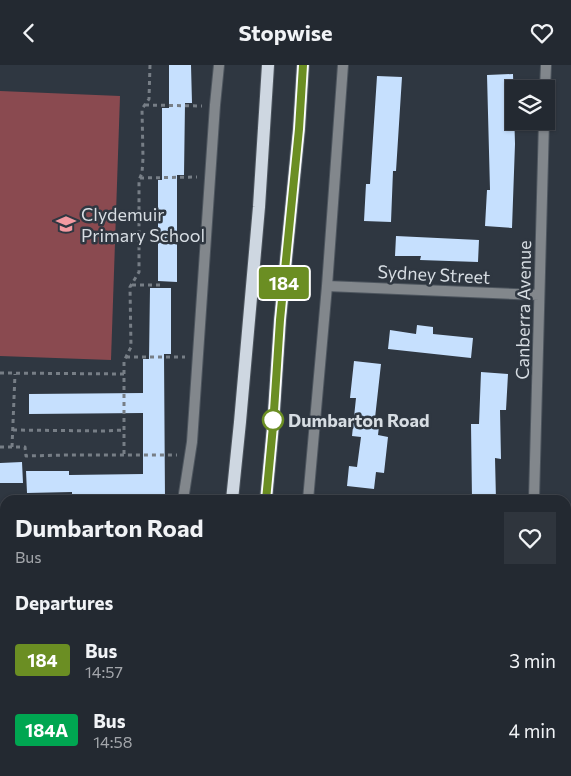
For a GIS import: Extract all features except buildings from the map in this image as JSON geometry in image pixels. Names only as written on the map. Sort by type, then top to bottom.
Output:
[{"type":"main road","points":[[233,495],[259,207],[268,65]]},
{"type":"main road","points":[[266,495],[303,65]]},
{"type":"street","points":[[184,495],[192,442],[219,65]]},
{"type":"street","points":[[308,495],[327,286],[343,65]]},
{"type":"street","points":[[545,80],[546,65]]},
{"type":"street","name":"Canberra Avenue","points":[[534,495],[544,130]]},
{"type":"street","name":"Sydney Street","points":[[327,286],[539,295]]},
{"type":"path","points":[[124,455],[124,361],[131,347],[131,285],[138,272],[139,180],[142,173],[143,158],[142,109],[149,99],[150,65]]},
{"type":"path","points":[[145,105],[215,105]]},
{"type":"path","points":[[140,178],[210,177]]},
{"type":"path","points":[[131,285],[164,285]]},
{"type":"path","points":[[126,357],[198,357]]},
{"type":"path","points":[[0,373],[124,374]]},
{"type":"path","points":[[12,447],[15,374]]},
{"type":"path","points":[[13,430],[124,430]]},
{"type":"path","points":[[0,447],[25,447],[26,456],[190,455]]},
{"type":"shaded area","name":"Clydemuir Primary School","points":[[0,91],[120,96],[111,360],[0,356]]},
{"type":"bus line","name":"184","points":[[266,495],[303,65]]},
{"type":"place","name":"Clydemuir Primary School","points":[[66,224]]},
{"type":"place","name":"Dumbarton Road","points":[[273,420]]}]
